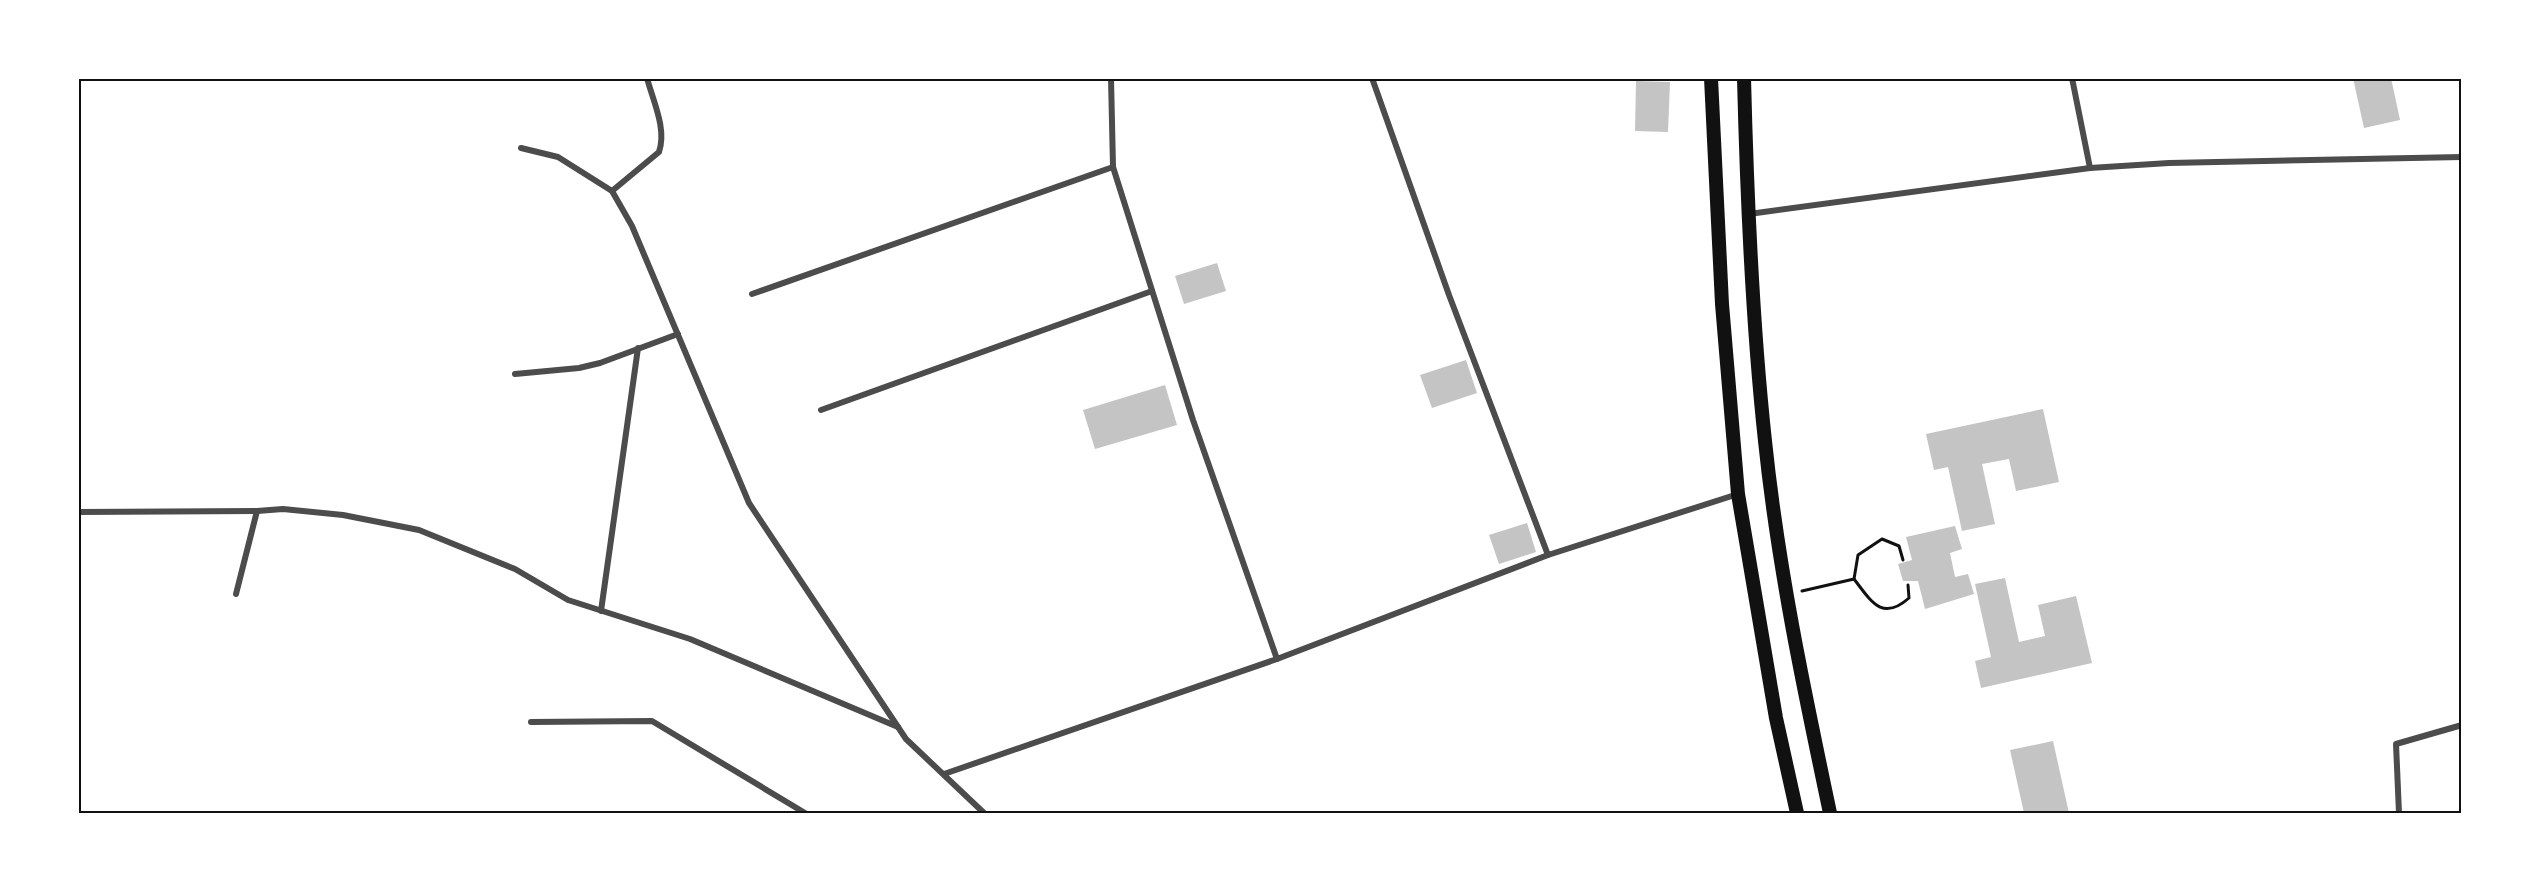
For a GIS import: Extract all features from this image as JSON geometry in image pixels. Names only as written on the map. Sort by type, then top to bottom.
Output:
[{"type":"highway","points":[[1711,78],[1721,293],[1738,494],[1776,718],[1797,813]]},
{"type":"highway","points":[[1744,78],[1748,214],[1764,441],[1786,595],[1830,813]]},
{"type":"street","points":[[612,191],[659,152],[662,144],[662,134],[647,78]]},
{"type":"street","points":[[1111,78],[1113,167],[1193,420],[1277,659]]},
{"type":"street","points":[[1372,78],[1449,295],[1548,555]]},
{"type":"street","points":[[2072,78],[2090,168]]},
{"type":"street","points":[[521,148],[558,157],[612,191],[632,226],[750,503],[906,739],[984,813]]},
{"type":"street","points":[[1748,214],[2090,168],[2169,163],[2462,157]]},
{"type":"street","points":[[752,294],[1113,167]]},
{"type":"street","points":[[821,410],[1152,291]]},
{"type":"street","points":[[515,374],[579,368],[678,334]]},
{"type":"street","points":[[602,611],[638,348]]},
{"type":"street","points":[[944,774],[1277,659],[1548,555],[1738,494]]},
{"type":"street","points":[[78,512],[283,509],[343,515],[419,530],[515,569],[568,600],[690,639],[898,727]]},
{"type":"street","points":[[236,594],[257,511]]},
{"type":"street","points":[[531,722],[652,721],[803,813]]},
{"type":"street","points":[[2399,813],[2396,744],[2462,725]]},
{"type":"path","points":[[1903,560],[1899,546],[1882,539],[1858,555],[1854,579],[1874,604],[1885,610],[1898,608],[1909,598],[1908,585]]},
{"type":"path","points":[[1786,595],[1854,579]]},
{"type":"building","points":[[2353,78],[2391,78],[2400,120],[2364,128]]},
{"type":"building","points":[[1636,81],[1670,82],[1668,132],[1635,131]]},
{"type":"building","points":[[1217,263],[1226,291],[1184,304],[1175,276]]},
{"type":"building","points":[[1466,360],[1477,393],[1432,408],[1420,375]]},
{"type":"building","points":[[1165,385],[1177,425],[1095,449],[1083,410]]},
{"type":"building","points":[[2043,409],[2059,482],[2016,491],[2009,459],[1982,464],[1995,524],[1962,531],[1948,467],[1934,470],[1926,434]]},
{"type":"building","points":[[1527,523],[1536,552],[1499,564],[1489,535]]},
{"type":"building","points":[[1955,526],[1962,549],[1950,553],[1955,577],[1968,574],[1974,594],[1925,609],[1918,581],[1903,581],[1898,564],[1912,560],[1906,537]]},
{"type":"building","points":[[2005,578],[2019,642],[2045,636],[2038,605],[2076,596],[2092,663],[1981,688],[1975,661],[1991,657],[1975,584]]},
{"type":"building","points":[[2053,741],[2069,813],[2024,813],[2010,750]]}]
